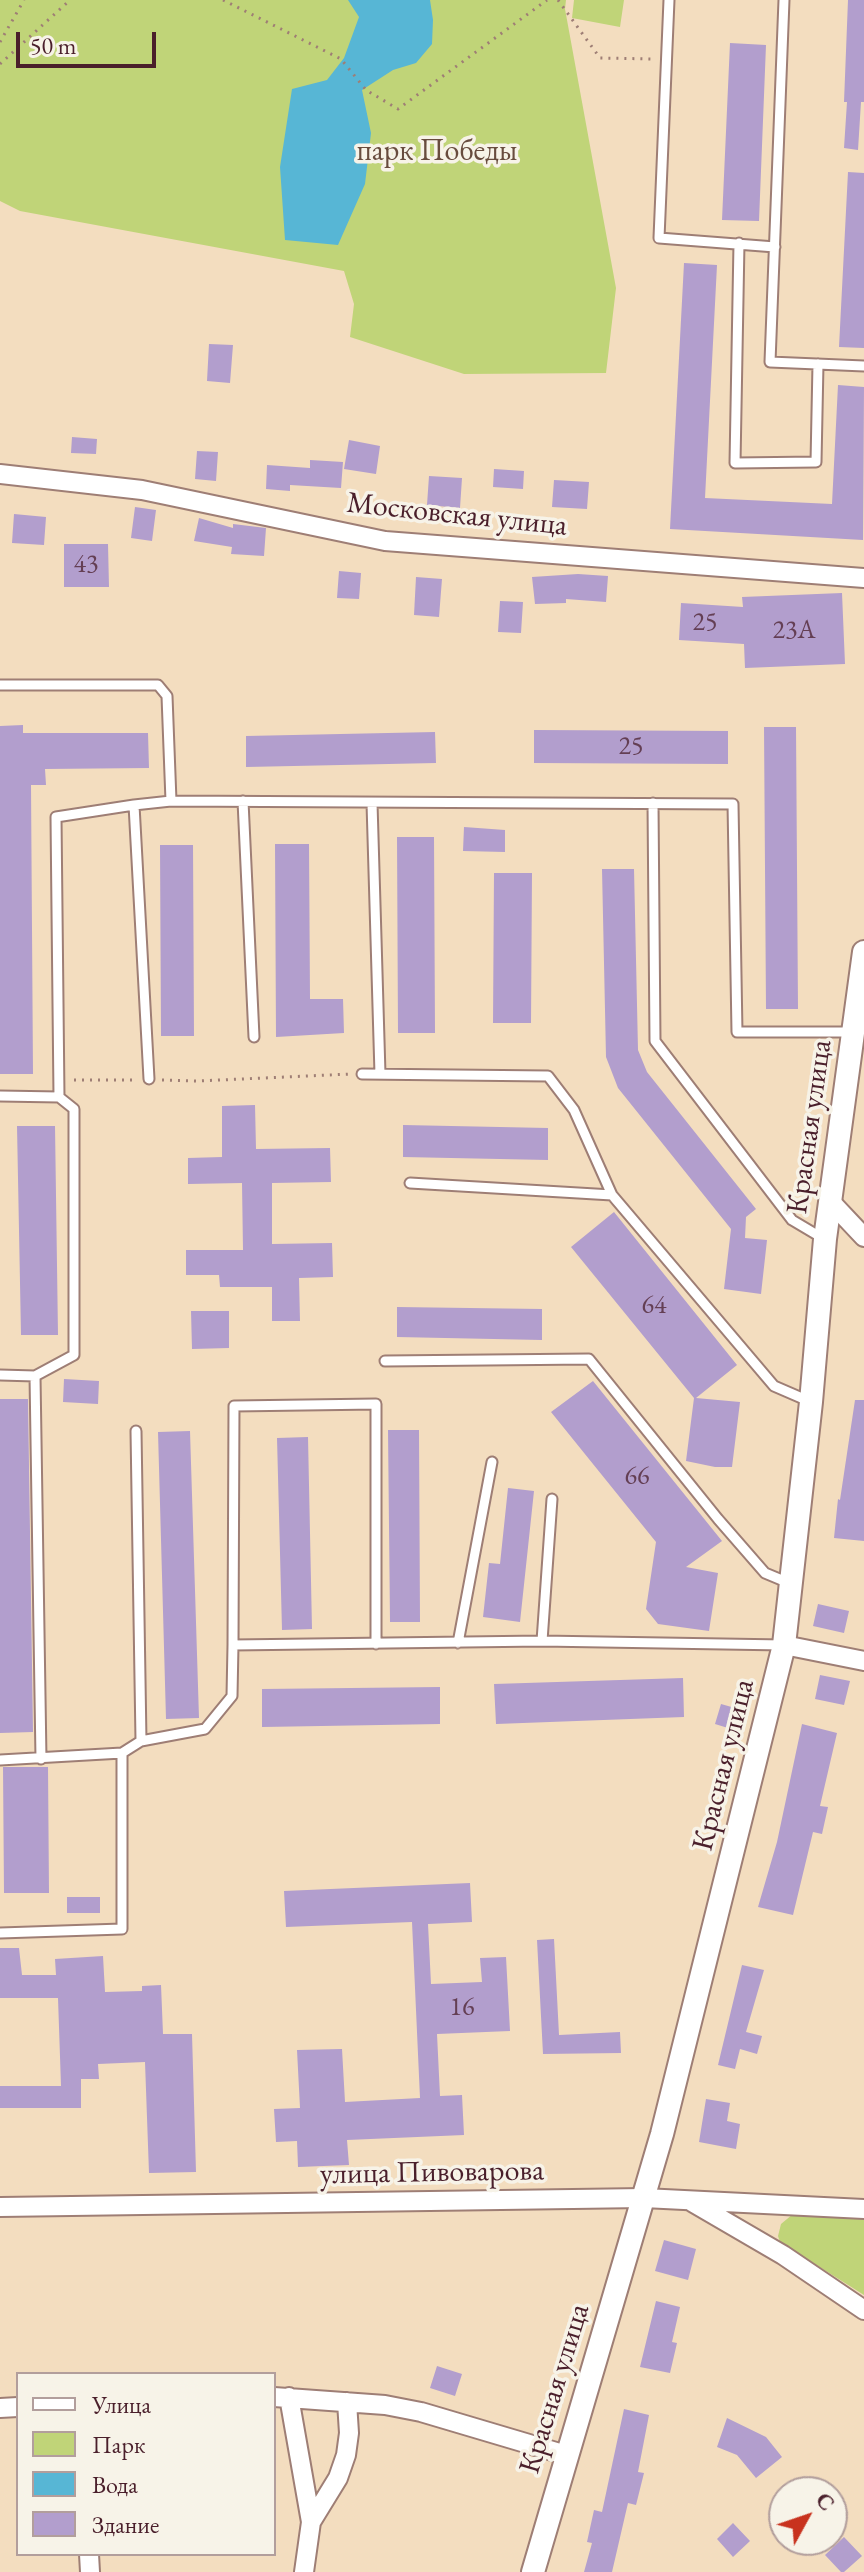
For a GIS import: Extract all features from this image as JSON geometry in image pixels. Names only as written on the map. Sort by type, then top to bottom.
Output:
[{"type":"street","name":"Московская улица","points":[[0,474],[142,490],[385,541],[864,578]]},
{"type":"street","name":"Красная улица","points":[[533,2572],[644,2198],[784,1645],[811,1402],[825,1239],[863,965]]},
{"type":"street","points":[[830,1201],[864,1237]]},
{"type":"street","points":[[784,1645],[864,1661]]},
{"type":"street","name":"улица Пивоварова","points":[[0,2207],[644,2198],[864,2209]]},
{"type":"street","points":[[689,2200],[783,2255],[864,2310]]},
{"type":"street","points":[[304,2572],[311,2522],[282,2397],[385,2405],[421,2412],[566,2455]]},
{"type":"street","points":[[311,2522],[338,2478],[346,2455],[349,2433],[347,2402]]},
{"type":"lane","points":[[669,0],[659,238],[775,247]]},
{"type":"lane","points":[[784,0],[770,362],[864,366]]},
{"type":"lane","points":[[739,243],[735,463],[816,462],[818,364]]},
{"type":"lane","points":[[0,685],[158,685],[167,696],[171,801]]},
{"type":"lane","points":[[59,1097],[56,817],[171,801],[733,804],[737,1032],[853,1032]]},
{"type":"lane","points":[[243,801],[254,1037]]},
{"type":"lane","points":[[372,803],[380,1074]]},
{"type":"lane","points":[[653,803],[655,1041],[792,1220],[825,1239]]},
{"type":"lane","points":[[134,805],[149,1079]]},
{"type":"lane","points":[[362,1074],[548,1076],[574,1110],[612,1195],[774,1386],[811,1402]]},
{"type":"lane","points":[[0,1096],[59,1097],[74,1109],[74,1355],[35,1376],[0,1375]]},
{"type":"lane","points":[[410,1183],[612,1195]]},
{"type":"lane","points":[[385,1361],[589,1359],[765,1573],[792,1584]]},
{"type":"lane","points":[[35,1376],[41,1759]]},
{"type":"lane","points":[[0,1760],[122,1753],[141,1741],[205,1729],[232,1696],[234,1406],[376,1404],[376,1644]]},
{"type":"lane","points":[[136,1431],[141,1741]]},
{"type":"lane","points":[[458,1643],[492,1462]]},
{"type":"lane","points":[[542,1641],[552,1499]]},
{"type":"lane","points":[[233,1645],[542,1641],[784,1645]]},
{"type":"lane","points":[[0,1933],[122,1929],[122,1753]]},
{"type":"path","points":[[0,42],[24,0]]},
{"type":"path","points":[[0,64],[70,0]]},
{"type":"path","points":[[223,0],[341,59],[366,90],[398,109],[547,0]]},
{"type":"path","points":[[558,0],[600,58],[667,59]]},
{"type":"path","points":[[164,1080],[362,1074]]},
{"type":"path","points":[[58,1080],[149,1079]]},
{"type":"green space","name":"парк Победы","points":[[0,0],[566,0],[565,9],[616,288],[606,373],[464,374],[350,337],[354,304],[344,271],[20,211],[0,201]]},
{"type":"green space","points":[[574,0],[624,0],[620,27],[572,18]]},
{"type":"green space","points":[[793,2214],[864,2218],[864,2295],[780,2242],[781,2224]]},
{"type":"water","points":[[348,0],[430,0],[432,44],[416,63],[393,70],[362,90],[371,133],[365,184],[338,245],[285,240],[280,167],[292,89],[327,80],[344,58],[359,17]]},
{"type":"building","points":[[848,0],[864,0],[864,102],[861,102],[858,150],[844,148]]},
{"type":"building","points":[[730,43],[766,45],[759,221],[722,220]]},
{"type":"building","points":[[848,172],[864,173],[864,348],[839,347]]},
{"type":"building","points":[[684,263],[717,265],[705,498],[832,504],[838,385],[864,387],[863,540],[670,529]]},
{"type":"building","points":[[209,344],[233,345],[230,383],[207,381]]},
{"type":"building","points":[[72,437],[97,439],[96,454],[71,453]]},
{"type":"building","points":[[349,440],[380,446],[376,474],[344,469]]},
{"type":"building","points":[[197,451],[218,452],[216,481],[195,479]]},
{"type":"building","points":[[310,460],[343,462],[341,488],[290,485],[290,491],[266,489],[267,465],[310,468]]},
{"type":"building","points":[[494,469],[524,471],[523,489],[493,487]]},
{"type":"building","points":[[429,476],[462,478],[460,508],[427,505]]},
{"type":"building","points":[[554,480],[589,482],[587,509],[552,507]]},
{"type":"building","points":[[135,507],[156,510],[152,541],[131,538]]},
{"type":"building","points":[[14,514],[46,517],[44,545],[12,543]]},
{"type":"building","points":[[199,518],[233,528],[233,524],[266,528],[264,556],[231,554],[232,547],[194,541]]},
{"type":"building","points":[[64,544],[108,544],[109,587],[64,587]]},
{"type":"building","points":[[339,571],[361,573],[359,599],[337,598]]},
{"type":"building","points":[[608,576],[606,602],[566,599],[566,603],[535,604],[532,577]]},
{"type":"building","points":[[416,577],[442,579],[439,617],[414,615]]},
{"type":"building","points":[[842,593],[845,664],[745,668],[744,644],[679,640],[681,603],[743,607],[742,597]]},
{"type":"building","points":[[500,601],[523,602],[521,633],[498,632]]},
{"type":"building","points":[[23,725],[23,733],[148,733],[149,768],[45,769],[46,785],[31,785],[33,1074],[0,1074],[0,726]]},
{"type":"building","points":[[764,727],[796,727],[798,1009],[766,1009]]},
{"type":"building","points":[[534,730],[728,731],[728,764],[534,763]]},
{"type":"building","points":[[435,732],[436,763],[246,767],[246,736]]},
{"type":"building","points":[[464,827],[505,830],[505,852],[463,851]]},
{"type":"building","points":[[397,837],[434,837],[435,1033],[398,1033]]},
{"type":"building","points":[[275,844],[309,844],[310,999],[343,999],[344,1033],[276,1037]]},
{"type":"building","points":[[160,845],[193,845],[194,1036],[161,1036]]},
{"type":"building","points":[[602,869],[634,869],[638,1050],[647,1072],[756,1209],[746,1217],[745,1238],[767,1240],[761,1294],[724,1289],[731,1229],[618,1088],[606,1057]]},
{"type":"building","points":[[494,873],[532,873],[531,1023],[493,1023]]},
{"type":"building","points":[[255,1105],[256,1149],[330,1148],[331,1182],[272,1183],[272,1244],[332,1243],[333,1277],[299,1278],[300,1321],[272,1321],[272,1287],[220,1287],[219,1275],[186,1275],[186,1250],[243,1250],[242,1183],[188,1184],[188,1158],[222,1157],[222,1106]]},
{"type":"building","points":[[403,1125],[548,1128],[548,1160],[403,1157]]},
{"type":"building","points":[[17,1126],[55,1126],[58,1335],[21,1335]]},
{"type":"building","points":[[614,1212],[737,1365],[696,1398],[740,1402],[732,1467],[686,1461],[694,1398],[571,1247]]},
{"type":"building","points":[[397,1307],[542,1309],[542,1340],[397,1337]]},
{"type":"building","points":[[191,1311],[229,1311],[229,1348],[192,1349]]},
{"type":"building","points":[[64,1379],[99,1381],[98,1404],[63,1402]]},
{"type":"building","points":[[593,1381],[722,1541],[686,1567],[718,1573],[709,1631],[658,1624],[646,1609],[656,1542],[551,1412]]},
{"type":"building","points":[[0,1399],[28,1399],[33,1732],[0,1733]]},
{"type":"building","points":[[855,1400],[864,1400],[864,1541],[834,1538]]},
{"type":"building","points":[[388,1430],[419,1430],[420,1622],[390,1622]]},
{"type":"building","points":[[190,1431],[199,1718],[166,1719],[158,1432]]},
{"type":"building","points":[[308,1437],[312,1629],[282,1630],[277,1438]]},
{"type":"building","points":[[508,1488],[534,1491],[520,1622],[483,1617],[489,1563],[500,1564]]},
{"type":"building","points":[[818,1604],[849,1611],[844,1633],[813,1626]]},
{"type":"building","points":[[820,1675],[850,1681],[844,1705],[815,1699]]},
{"type":"building","points":[[683,1678],[684,1717],[496,1724],[494,1684]]},
{"type":"building","points":[[440,1687],[440,1724],[262,1727],[262,1689]]},
{"type":"building","points":[[721,1704],[735,1708],[728,1728],[715,1724]]},
{"type":"building","points":[[802,1724],[837,1733],[820,1806],[828,1807],[822,1834],[813,1832],[793,1915],[758,1907],[777,1842]]},
{"type":"building","points":[[3,1767],[48,1767],[49,1893],[4,1893]]},
{"type":"building","points":[[470,1883],[472,1922],[428,1924],[431,1984],[482,1982],[480,1958],[506,1957],[510,2031],[437,2034],[440,2096],[462,2095],[464,2135],[347,2140],[349,2165],[298,2167],[297,2141],[276,2142],[274,2109],[300,2108],[297,2050],[342,2049],[345,2102],[420,2098],[412,1922],[286,1927],[284,1891]]},
{"type":"building","points":[[67,1897],[100,1897],[100,1913],[67,1913]]},
{"type":"building","points":[[554,1939],[559,2035],[620,2032],[621,2053],[543,2054],[537,1940]]},
{"type":"building","points":[[0,1948],[19,1948],[22,1975],[56,1975],[55,1959],[103,1956],[105,1992],[142,1991],[142,1986],[161,1985],[163,2034],[192,2034],[196,2172],[149,2173],[145,2062],[98,2064],[99,2079],[81,2079],[81,2108],[0,2108],[0,2086],[61,2086],[58,1998],[0,1998]]},
{"type":"building","points":[[742,1965],[764,1970],[746,2032],[762,2036],[757,2054],[740,2049],[735,2069],[718,2065]]},
{"type":"building","points":[[706,2099],[730,2103],[727,2121],[740,2124],[736,2149],[699,2142]]},
{"type":"building","points":[[664,2240],[696,2249],[688,2280],[655,2271]]},
{"type":"building","points":[[656,2301],[680,2307],[672,2342],[677,2343],[670,2373],[640,2367]]},
{"type":"building","points":[[437,2366],[462,2374],[455,2396],[430,2388]]},
{"type":"building","points":[[624,2409],[649,2415],[638,2472],[644,2473],[636,2505],[628,2503],[612,2572],[584,2572],[592,2543],[587,2542],[594,2510],[602,2512]]},
{"type":"building","points":[[727,2418],[766,2437],[782,2457],[756,2478],[737,2455],[717,2447]]},
{"type":"building","points":[[733,2523],[750,2541],[733,2557],[717,2539]]},
{"type":"building","points":[[848,2541],[862,2556],[841,2572],[826,2556],[848,2556]]}]
